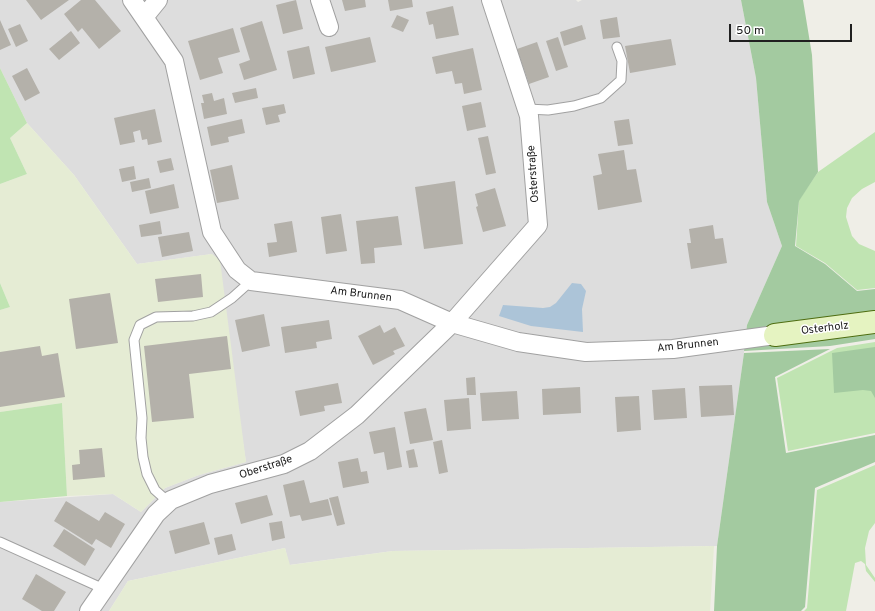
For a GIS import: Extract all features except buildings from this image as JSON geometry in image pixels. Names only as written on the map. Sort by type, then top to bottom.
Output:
[{"type":"street","points":[[132,0],[145,16],[174,61],[212,232],[237,270],[251,281]]},
{"type":"street","points":[[145,16],[158,0]]},
{"type":"street","points":[[320,0],[329,27]]},
{"type":"street","name":"Osterstraße","points":[[452,323],[538,225],[530,116],[491,0]]},
{"type":"street","name":"Am Brunnen","points":[[251,281],[400,300],[452,323],[518,342],[586,352],[673,349],[775,335]]},
{"type":"street","name":"Osterholz","points":[[775,335],[875,322]]},
{"type":"street","name":"Oberstraße","points":[[89,611],[156,514],[171,500],[210,484],[284,464],[310,451],[357,415],[452,323]]},
{"type":"lane","points":[[527,108],[548,110],[574,106],[601,98],[621,80],[622,61],[617,47]]},
{"type":"lane","points":[[171,500],[164,498],[155,490],[147,474],[143,457],[141,438],[142,418],[134,340],[140,325],[156,317],[193,316],[211,312],[232,298],[251,281]]},
{"type":"lane","points":[[0,542],[104,589]]},
{"type":"shaded area","points":[[0,0],[576,0],[578,2],[582,0],[741,0],[756,78],[767,202],[782,246],[747,325],[717,546],[393,551],[289,565],[285,548],[128,581],[109,611],[0,611],[0,502],[113,494],[141,512],[165,488],[199,475],[246,462],[212,254],[137,264],[74,175],[27,123],[0,68]]},
{"type":"green space","points":[[741,0],[803,0],[812,55],[818,172],[799,201],[795,246],[825,264],[857,291],[875,289],[875,339],[830,346],[744,351],[747,325],[782,246],[767,202],[756,78]]},
{"type":"green space","points":[[0,68],[27,123],[10,138],[27,174],[0,184]]},
{"type":"green space","points":[[27,123],[74,175],[137,264],[212,254],[220,260],[246,462],[199,475],[165,488],[141,512],[113,494],[67,496],[62,403],[0,412],[0,310],[10,307],[0,283],[0,184],[27,174],[10,138]]},
{"type":"green space","points":[[875,132],[875,182],[862,189],[852,198],[847,208],[846,217],[852,236],[859,244],[875,251],[875,288],[857,290],[825,263],[796,246],[799,200],[818,172]]},
{"type":"green space","points":[[0,283],[10,307],[0,310]]},
{"type":"green space","points":[[875,342],[875,433],[788,451],[777,378],[837,348]]},
{"type":"green space","points":[[875,347],[875,398],[871,391],[863,390],[834,393],[832,353]]},
{"type":"green space","points":[[830,349],[775,377],[786,453],[875,435],[875,462],[815,488],[805,607],[801,611],[714,611],[717,546],[744,353]]},
{"type":"green space","points":[[62,403],[67,496],[0,502],[0,412]]},
{"type":"green space","points":[[875,465],[875,523],[869,531],[865,548],[866,565],[875,578],[875,582],[866,571],[865,564],[861,561],[855,563],[846,611],[804,611],[807,608],[817,490]]},
{"type":"green space","points":[[714,546],[710,611],[109,611],[128,581],[285,548],[290,565],[393,551]]},
{"type":"water","points":[[572,283],[581,284],[586,291],[582,309],[583,332],[531,326],[499,316],[503,305],[543,308],[550,307],[556,303]]}]
